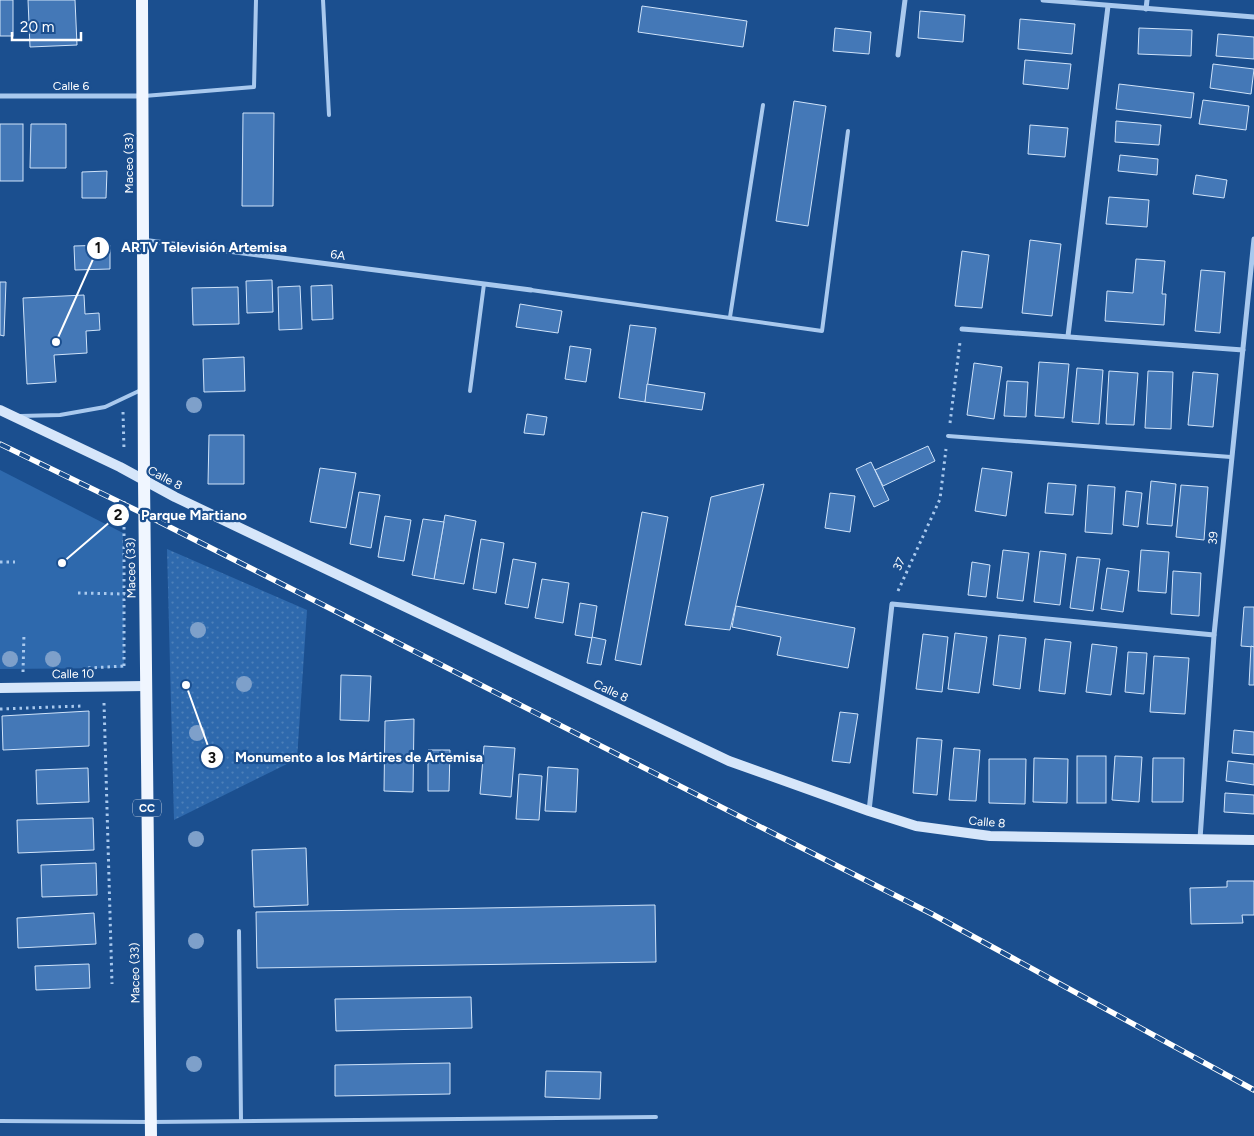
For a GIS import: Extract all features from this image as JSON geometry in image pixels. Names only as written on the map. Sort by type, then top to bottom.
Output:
[{"type":"main road","name":"Maceo (33)","points":[[142,0],[143,389],[151,1136]]},
{"type":"street","points":[[898,55],[905,0]]},
{"type":"street","points":[[1043,0],[1254,17]]},
{"type":"street","points":[[1146,9],[1147,0]]},
{"type":"street","points":[[1068,336],[1108,6]]},
{"type":"street","name":"Calle 6","points":[[0,96],[142,96]]},
{"type":"street","name":"39","points":[[1200,840],[1214,635],[1230,457],[1254,239]]},
{"type":"street","name":"6A","points":[[142,240],[531,290]]},
{"type":"street","points":[[962,329],[1243,350]]},
{"type":"street","name":"Calle 8","points":[[0,410],[175,497],[729,761],[869,811],[916,826],[990,836],[1254,840]]},
{"type":"street","points":[[869,811],[892,604],[1214,635]]},
{"type":"street","name":"Calle 10","points":[[0,688],[146,686]]},
{"type":"lane","points":[[142,96],[254,88],[256,0]]},
{"type":"lane","points":[[323,0],[329,115]]},
{"type":"lane","points":[[730,317],[763,105]]},
{"type":"lane","points":[[531,290],[822,331],[848,131]]},
{"type":"lane","points":[[470,391],[484,284]]},
{"type":"lane","points":[[14,416],[60,415],[106,407],[143,389]]},
{"type":"lane","points":[[948,436],[1230,457]]},
{"type":"lane","points":[[239,930],[241,1120]]},
{"type":"lane","points":[[0,1121],[151,1122],[656,1117]]},
{"type":"path","name":"37","points":[[892,604],[940,499],[962,329]]},
{"type":"path","points":[[122,398],[124,666]]},
{"type":"path","points":[[0,562],[15,562]]},
{"type":"path","points":[[78,593],[145,594]]},
{"type":"path","points":[[23,688],[24,633]]},
{"type":"path","points":[[104,686],[112,984]]},
{"type":"path","points":[[95,705],[113,704]]},
{"type":"path","points":[[0,708],[86,706]]},
{"type":"shaded area","points":[[0,470],[123,533],[124,668],[0,669]]},
{"type":"shaded area","points":[[167,549],[307,610],[297,759],[174,820]]},
{"type":"building","points":[[0,0],[13,0],[13,36],[0,36]]},
{"type":"building","points":[[28,0],[75,0],[77,45],[30,47]]},
{"type":"building","points":[[642,6],[747,21],[743,47],[638,32]]},
{"type":"building","points":[[920,11],[965,15],[963,42],[918,38]]},
{"type":"building","points":[[1020,19],[1075,24],[1072,54],[1018,49]]},
{"type":"building","points":[[835,28],[871,32],[869,54],[833,51]]},
{"type":"building","points":[[1139,28],[1192,30],[1191,56],[1138,54]]},
{"type":"building","points":[[1218,34],[1254,37],[1254,59],[1216,56]]},
{"type":"building","points":[[1025,60],[1071,64],[1068,89],[1023,84]]},
{"type":"building","points":[[1213,64],[1254,69],[1251,94],[1210,88]]},
{"type":"building","points":[[1119,84],[1194,93],[1191,118],[1116,109]]},
{"type":"building","points":[[1203,100],[1249,106],[1246,130],[1199,124]]},
{"type":"building","points":[[794,101],[826,106],[808,226],[776,221]]},
{"type":"building","points":[[243,113],[274,113],[273,206],[242,206]]},
{"type":"building","points":[[1116,121],[1161,125],[1159,145],[1115,142]]},
{"type":"building","points":[[0,124],[23,124],[23,181],[0,181]]},
{"type":"building","points":[[31,124],[66,124],[66,168],[30,168]]},
{"type":"building","points":[[1030,125],[1068,128],[1065,157],[1028,154]]},
{"type":"building","points":[[1120,155],[1158,159],[1157,175],[1118,171]]},
{"type":"building","points":[[107,171],[106,198],[82,198],[82,172]]},
{"type":"building","points":[[1196,175],[1227,180],[1224,198],[1193,194]]},
{"type":"building","points":[[1109,197],[1149,200],[1147,227],[1106,224]]},
{"type":"building","points":[[1030,240],[1061,244],[1052,316],[1022,313]]},
{"type":"building","points":[[110,245],[110,269],[75,270],[74,246]]},
{"type":"building","points":[[962,251],[989,255],[982,308],[955,306]]},
{"type":"building","points":[[1136,259],[1165,261],[1162,294],[1166,294],[1164,325],[1105,321],[1107,291],[1133,293]]},
{"type":"building","points":[[1201,270],[1225,272],[1220,333],[1195,331]]},
{"type":"building","points":[[272,280],[273,312],[247,313],[246,281]]},
{"type":"building","points":[[0,282],[6,282],[4,336],[0,335]]},
{"type":"building","points":[[332,285],[333,319],[312,320],[311,286]]},
{"type":"building","points":[[300,286],[302,329],[279,330],[278,287]]},
{"type":"building","points":[[238,287],[239,324],[193,325],[192,288]]},
{"type":"building","points":[[84,295],[85,314],[99,313],[100,330],[86,331],[87,353],[54,355],[56,382],[27,384],[23,298]]},
{"type":"building","points":[[520,304],[562,311],[558,333],[516,327]]},
{"type":"building","points":[[630,325],[656,328],[645,402],[619,398]]},
{"type":"building","points":[[570,346],[591,349],[586,382],[565,379]]},
{"type":"building","points":[[244,357],[245,391],[204,392],[203,359]]},
{"type":"building","points":[[1039,362],[1069,364],[1064,418],[1035,416]]},
{"type":"building","points":[[974,363],[1002,367],[994,419],[967,415]]},
{"type":"building","points":[[1077,368],[1103,370],[1099,424],[1072,422]]},
{"type":"building","points":[[1109,371],[1138,373],[1134,425],[1106,424]]},
{"type":"building","points":[[1148,371],[1173,372],[1171,429],[1145,428]]},
{"type":"building","points":[[1193,372],[1218,374],[1213,427],[1188,425]]},
{"type":"building","points":[[1007,381],[1028,382],[1026,417],[1004,416]]},
{"type":"building","points":[[647,384],[705,393],[702,410],[645,402]]},
{"type":"building","points":[[527,414],[547,417],[544,435],[524,433]]},
{"type":"building","points":[[209,435],[244,435],[244,484],[208,484]]},
{"type":"building","points":[[928,446],[935,461],[883,486],[875,470]]},
{"type":"building","points":[[871,462],[889,500],[874,507],[856,469]]},
{"type":"building","points":[[320,468],[356,473],[346,528],[310,522]]},
{"type":"building","points":[[982,468],[1012,472],[1006,516],[975,511]]},
{"type":"building","points":[[1151,481],[1176,484],[1172,526],[1147,524]]},
{"type":"building","points":[[1048,483],[1076,485],[1073,515],[1045,513]]},
{"type":"building","points":[[764,484],[730,630],[685,625],[711,497]]},
{"type":"building","points":[[1088,485],[1115,487],[1112,534],[1085,532]]},
{"type":"building","points":[[1181,485],[1208,487],[1204,540],[1176,537]]},
{"type":"building","points":[[1126,491],[1142,493],[1138,527],[1123,525]]},
{"type":"building","points":[[359,492],[380,495],[371,548],[350,544]]},
{"type":"building","points":[[830,493],[855,496],[850,532],[825,528]]},
{"type":"building","points":[[642,512],[668,517],[641,665],[615,660]]},
{"type":"building","points":[[445,515],[476,521],[464,584],[434,579]]},
{"type":"building","points":[[385,516],[411,520],[404,561],[378,557]]},
{"type":"building","points":[[423,519],[444,522],[434,579],[412,575]]},
{"type":"building","points":[[481,539],[504,543],[496,593],[473,589]]},
{"type":"building","points":[[1003,550],[1029,553],[1023,601],[997,598]]},
{"type":"building","points":[[1141,550],[1169,552],[1166,593],[1138,591]]},
{"type":"building","points":[[1040,551],[1066,554],[1060,605],[1034,602]]},
{"type":"building","points":[[1077,557],[1100,559],[1093,611],[1070,608]]},
{"type":"building","points":[[513,559],[536,563],[528,608],[505,604]]},
{"type":"building","points":[[972,562],[990,565],[986,597],[968,595]]},
{"type":"building","points":[[1107,568],[1129,571],[1123,612],[1101,609]]},
{"type":"building","points":[[1173,571],[1201,573],[1199,616],[1171,614]]},
{"type":"building","points":[[542,579],[569,583],[563,623],[535,618]]},
{"type":"building","points":[[580,603],[597,606],[592,638],[575,635]]},
{"type":"building","points":[[736,606],[855,628],[848,668],[777,655],[781,637],[732,627]]},
{"type":"building","points":[[1244,607],[1254,607],[1254,647],[1241,646]]},
{"type":"building","points":[[955,633],[987,637],[979,693],[948,689]]},
{"type":"building","points":[[923,634],[948,637],[942,692],[916,689]]},
{"type":"building","points":[[999,635],[1026,638],[1020,689],[993,685]]},
{"type":"building","points":[[592,637],[606,640],[601,665],[587,663]]},
{"type":"building","points":[[1045,639],[1071,642],[1065,694],[1039,691]]},
{"type":"building","points":[[1092,644],[1117,647],[1111,695],[1086,692]]},
{"type":"building","points":[[1251,646],[1254,647],[1254,685],[1249,685]]},
{"type":"building","points":[[1128,652],[1147,653],[1144,694],[1125,692]]},
{"type":"building","points":[[1154,656],[1189,658],[1185,714],[1150,712]]},
{"type":"building","points":[[341,675],[371,676],[369,721],[340,720]]},
{"type":"building","points":[[89,711],[89,746],[3,750],[2,716]]},
{"type":"building","points":[[840,712],[858,714],[850,763],[832,761]]},
{"type":"building","points":[[414,719],[413,792],[384,791],[385,721]]},
{"type":"building","points":[[1234,730],[1254,732],[1254,755],[1232,753]]},
{"type":"building","points":[[917,738],[942,740],[937,795],[913,793]]},
{"type":"building","points":[[484,746],[515,748],[511,797],[480,794]]},
{"type":"building","points":[[954,748],[980,750],[976,801],[949,800]]},
{"type":"building","points":[[428,750],[450,750],[449,791],[428,791]]},
{"type":"building","points":[[1077,756],[1106,756],[1106,803],[1077,803]]},
{"type":"building","points":[[1115,756],[1142,757],[1139,802],[1112,800]]},
{"type":"building","points":[[1034,758],[1068,759],[1067,803],[1033,802]]},
{"type":"building","points":[[1153,758],[1184,758],[1183,802],[1152,802]]},
{"type":"building","points":[[989,759],[1026,759],[1025,804],[989,803]]},
{"type":"building","points":[[1228,761],[1254,764],[1254,785],[1226,781]]},
{"type":"building","points":[[548,767],[578,769],[576,812],[545,811]]},
{"type":"building","points":[[88,768],[89,802],[37,804],[36,770]]},
{"type":"building","points":[[519,774],[542,776],[539,820],[516,819]]},
{"type":"building","points":[[1225,793],[1254,795],[1254,814],[1224,812]]},
{"type":"building","points":[[93,818],[94,850],[18,853],[17,820]]},
{"type":"building","points":[[306,848],[308,905],[254,907],[252,850]]},
{"type":"building","points":[[96,863],[97,895],[42,897],[41,865]]},
{"type":"building","points":[[1227,881],[1254,881],[1254,915],[1242,915],[1243,923],[1191,924],[1190,888],[1227,887]]},
{"type":"building","points":[[655,905],[656,962],[257,968],[256,912]]},
{"type":"building","points":[[94,913],[96,944],[18,948],[17,918]]},
{"type":"building","points":[[89,964],[90,988],[36,990],[35,966]]},
{"type":"building","points":[[471,997],[472,1028],[336,1031],[335,999]]},
{"type":"building","points":[[450,1063],[450,1094],[335,1096],[335,1065]]},
{"type":"building","points":[[546,1071],[601,1072],[600,1099],[545,1097]]},
{"type":"railway","points":[[0,444],[144,514],[932,914],[1254,1090]]},
{"type":"place","name":"ARTV Televisión Artemisa","points":[[56,342]]},
{"type":"place","name":"Parque Martiano","points":[[62,563]]},
{"type":"place","name":"Monumento a los Mártires de Artemisa","points":[[186,685]]}]
